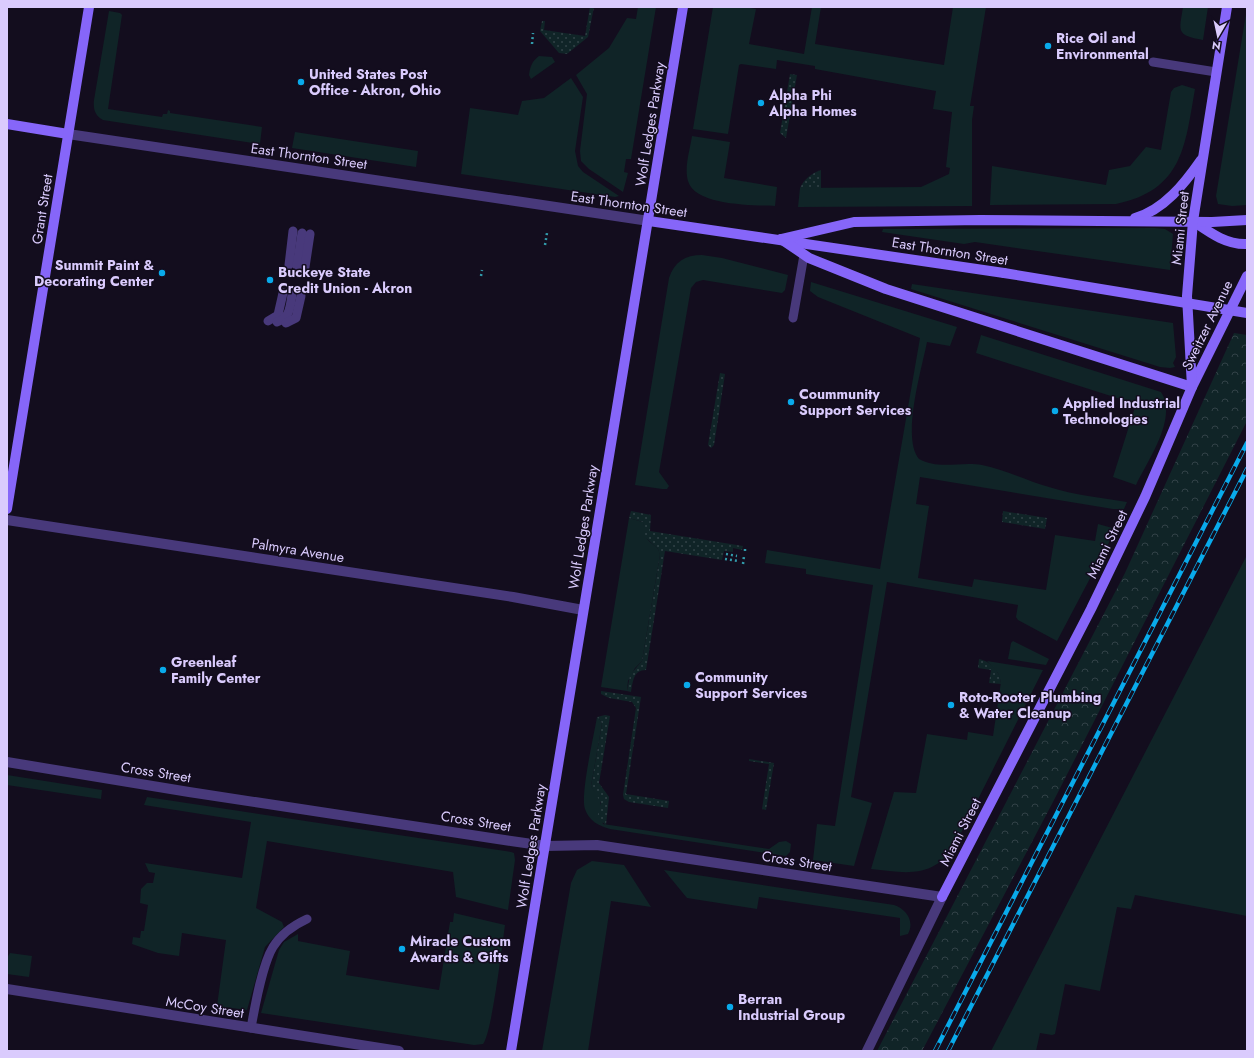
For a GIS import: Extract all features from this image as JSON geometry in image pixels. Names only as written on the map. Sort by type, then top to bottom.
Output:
[{"type":"main road","name":"Grant Street","points":[[7,509],[89,7]]},
{"type":"main road","name":"Wolf Ledges Parkway","points":[[511,1051],[546,846],[583,610],[649,221],[683,7]]},
{"type":"main road","name":"Miami Street","points":[[942,898],[1094,602],[1145,496],[1192,387],[1187,296],[1193,221],[1227,7]]},
{"type":"main road","name":"East Thornton Street","points":[[7,124],[68,134]]},
{"type":"main road","points":[[1123,221],[1143,216],[1156,209],[1170,198],[1189,177],[1202,158]]},
{"type":"main road","points":[[780,240],[854,222],[1247,220]]},
{"type":"main road","name":"East Thornton Street","points":[[649,221],[1004,273],[1247,313]]},
{"type":"main road","points":[[1193,221],[1210,233],[1227,241],[1247,244]]},
{"type":"main road","points":[[780,240],[804,255],[886,289],[1192,387]]},
{"type":"main road","name":"Sweitzer Avenue","points":[[1192,387],[1247,276]]},
{"type":"street","name":"East Thornton Street","points":[[68,134],[649,221]]},
{"type":"street","name":"Palmyra Avenue","points":[[7,520],[514,597],[583,610]]},
{"type":"street","name":"Cross Street","points":[[7,762],[189,792],[546,846],[597,845],[942,898]]},
{"type":"street","name":"Miami Street","points":[[867,1051],[942,898]]},
{"type":"street","name":"McCoy Street","points":[[7,989],[400,1051]]},
{"type":"lane","points":[[1153,62],[1216,72]]},
{"type":"lane","points":[[302,233],[297,266],[302,233]]},
{"type":"lane","points":[[793,318],[804,255]]},
{"type":"lane","points":[[282,293],[278,315],[272,321],[284,319],[289,313],[296,295],[296,318],[286,323]]},
{"type":"lane","points":[[251,1028],[263,974],[273,947],[287,931],[307,919]]},
{"type":"path","points":[[532,44],[533,33]]},
{"type":"path","points":[[545,245],[547,233]]},
{"type":"path","points":[[481,276],[482,270]]},
{"type":"path","points":[[744,551],[745,547]]},
{"type":"path","points":[[726,554],[737,556]]},
{"type":"path","points":[[743,564],[744,556]]},
{"type":"path","points":[[725,559],[738,561]]},
{"type":"green space","points":[[590,7],[594,7],[588,37],[567,54],[559,53],[540,31],[542,21],[545,21],[544,30],[585,36]]},
{"type":"green space","points":[[638,7],[656,7],[631,159],[626,159],[624,172],[628,173],[623,192],[589,169],[581,161],[580,151],[587,94],[576,75],[609,48],[627,18],[636,19]]},
{"type":"green space","points":[[713,7],[744,7],[756,9],[749,44],[804,54],[812,7],[821,7],[815,44],[944,65],[953,7],[986,7],[970,106],[974,106],[972,120],[972,206],[798,207],[800,188],[921,187],[949,174],[950,168],[946,167],[952,112],[933,109],[936,91],[815,69],[815,66],[777,60],[776,69],[741,64],[739,65],[728,134],[693,129]]},
{"type":"green space","points":[[1183,7],[1208,7],[1203,40],[1188,36],[1181,31],[1180,27]]},
{"type":"green space","points":[[1247,8],[1247,205],[1232,206],[1218,204],[1216,196]]},
{"type":"green space","points":[[109,11],[120,13],[122,15],[108,109],[162,117],[163,114],[167,114],[168,110],[170,113],[262,127],[260,144],[103,120],[98,116],[94,109],[94,100]]},
{"type":"green space","points":[[539,56],[552,57],[555,62],[531,79],[529,75],[531,67],[533,62]]},
{"type":"green space","points":[[790,74],[797,75],[786,138],[780,133]]},
{"type":"green space","points":[[571,78],[583,97],[575,151],[578,166],[583,172],[619,196],[615,197],[461,174],[470,108],[518,115],[522,101],[544,98]]},
{"type":"green space","points":[[1182,85],[1195,89],[1188,129],[1177,163],[1168,176],[1155,188],[1138,197],[1116,204],[990,205],[992,166],[1106,185],[1109,170],[1130,166],[1146,147],[1161,150],[1171,92],[1174,88]]},
{"type":"green space","points":[[295,132],[418,151],[416,167],[292,148]]},
{"type":"green space","points":[[692,136],[730,142],[724,178],[777,187],[775,206],[740,204],[713,200],[701,195],[693,189],[687,176],[688,158]]},
{"type":"green space","points":[[821,170],[821,188],[800,188],[809,177]]},
{"type":"green space","points":[[883,229],[1165,229],[1173,234],[1170,270],[975,242],[964,244],[882,232]]},
{"type":"green space","points":[[702,255],[722,258],[788,275],[785,290],[782,293],[703,280],[696,282],[691,288],[659,472],[669,486],[667,489],[662,489],[635,485],[669,278],[671,272],[681,260],[690,256]]},
{"type":"green space","points":[[811,282],[957,327],[950,346],[927,342],[914,402],[912,420],[914,449],[919,459],[942,465],[982,465],[1059,490],[1127,502],[1124,509],[1113,509],[920,477],[916,504],[929,506],[918,578],[972,587],[974,579],[1046,590],[1055,535],[1095,541],[1098,524],[1116,529],[1057,641],[1018,620],[1016,617],[1018,605],[887,582],[851,797],[872,803],[854,866],[813,860],[817,824],[835,826],[873,585],[806,574],[806,569],[765,563],[767,550],[880,569],[920,338],[818,297],[810,291]]},
{"type":"green space","points":[[912,284],[1173,323],[1176,357],[1173,363],[1175,367],[1160,367],[911,289]]},
{"type":"green space","points":[[1234,333],[1247,335],[1247,421],[1054,800],[922,1051],[877,1051],[1125,573]]},
{"type":"green space","points":[[981,335],[1161,392],[1165,402],[1166,414],[1164,426],[1154,451],[1136,485],[1113,477],[1136,404],[976,353]]},
{"type":"green space","points":[[720,373],[725,374],[714,445],[711,448],[708,445]]},
{"type":"green space","points":[[631,511],[651,515],[650,531],[743,546],[742,550],[733,548],[733,552],[724,551],[722,560],[665,551],[646,670],[636,674],[631,692],[627,691],[630,675],[642,661],[660,555],[658,549],[644,536],[643,522],[629,518]]},
{"type":"green space","points":[[1003,511],[1047,518],[1045,529],[1002,522]]},
{"type":"green space","points":[[629,518],[643,522],[646,538],[657,548],[660,555],[642,661],[635,668],[628,681],[627,691],[601,687]]},
{"type":"green space","points":[[1247,555],[1247,916],[1135,895],[1131,909],[1117,907],[1100,991],[1065,984],[1055,1034],[1040,1033],[1036,1051],[991,1051]]},
{"type":"green space","points":[[1013,641],[1049,659],[1046,665],[1008,659],[1011,643]]},
{"type":"green space","points":[[979,659],[987,662],[997,671],[1001,684],[989,683],[991,670],[978,668]]},
{"type":"green space","points":[[987,661],[1043,670],[955,845],[947,856],[938,864],[928,869],[896,872],[871,869],[894,792],[916,793],[927,734],[967,740],[968,732],[993,736],[1001,682],[998,673]]},
{"type":"green space","points":[[601,691],[641,697],[626,794],[669,801],[668,808],[629,802],[624,799],[623,795],[636,708],[632,702],[609,698],[601,694]]},
{"type":"green space","points":[[605,715],[610,716],[599,783],[609,797],[606,825],[597,818],[601,803],[591,786],[602,724],[597,717]]},
{"type":"green space","points":[[597,717],[602,724],[591,786],[600,799],[603,824],[769,849],[779,842],[786,841],[791,844],[790,852],[786,856],[610,829],[592,820],[585,809],[584,791]]},
{"type":"green space","points":[[749,759],[774,763],[766,810],[762,809],[769,764],[749,761]]},
{"type":"green space","points":[[7,775],[102,790],[101,799],[7,785]]},
{"type":"green space","points":[[147,797],[511,852],[514,853],[515,860],[508,910],[456,897],[453,872],[267,841],[256,908],[282,922],[284,927],[265,947],[247,1010],[217,1006],[226,940],[182,933],[179,956],[158,953],[132,944],[133,937],[140,938],[141,931],[144,931],[148,905],[140,903],[141,889],[147,883],[153,883],[155,873],[149,872],[145,863],[242,878],[251,822],[144,805]]},
{"type":"green space","points":[[592,861],[624,865],[651,907],[611,901],[588,1051],[542,1051],[571,883],[577,870]]},
{"type":"green space","points":[[664,870],[894,905],[902,909],[908,916],[910,920],[910,929],[908,934],[900,936],[900,918],[759,897],[757,909],[687,898]]},
{"type":"green space","points":[[454,913],[505,925],[490,1024],[483,1044],[474,1045],[261,1013],[279,950],[284,942],[298,934],[298,941],[350,951],[346,975],[439,990],[450,922],[453,922]]},
{"type":"green space","points":[[10,953],[32,956],[29,977],[7,974],[7,958]]},
{"type":"railway","points":[[935,1051],[1247,443]]},
{"type":"railway","points":[[948,1051],[1247,469]]},
{"type":"place","name":"Rice Oil and Environmental","points":[[1048,46]]},
{"type":"place","name":"United States Post Office - Akron, Ohio","points":[[301,82]]},
{"type":"place","name":"Alpha Phi Alpha Homes","points":[[761,103]]},
{"type":"place","name":"Summit Paint & Decorating Center","points":[[162,273]]},
{"type":"place","name":"Buckeye State Credit Union - Akron","points":[[270,280]]},
{"type":"place","name":"Coummunity Support Services","points":[[791,402]]},
{"type":"place","name":"Applied Industrial Technologies","points":[[1055,411]]},
{"type":"place","name":"Greenleaf Family Center","points":[[163,670]]},
{"type":"place","name":"Community Support Services","points":[[687,685]]},
{"type":"place","name":"Roto-Rooter Plumbing & Water Cleanup","points":[[951,705]]},
{"type":"place","name":"Miracle Custom Awards & Gifts","points":[[402,949]]},
{"type":"place","name":"Berran Industrial Group","points":[[730,1007]]}]
